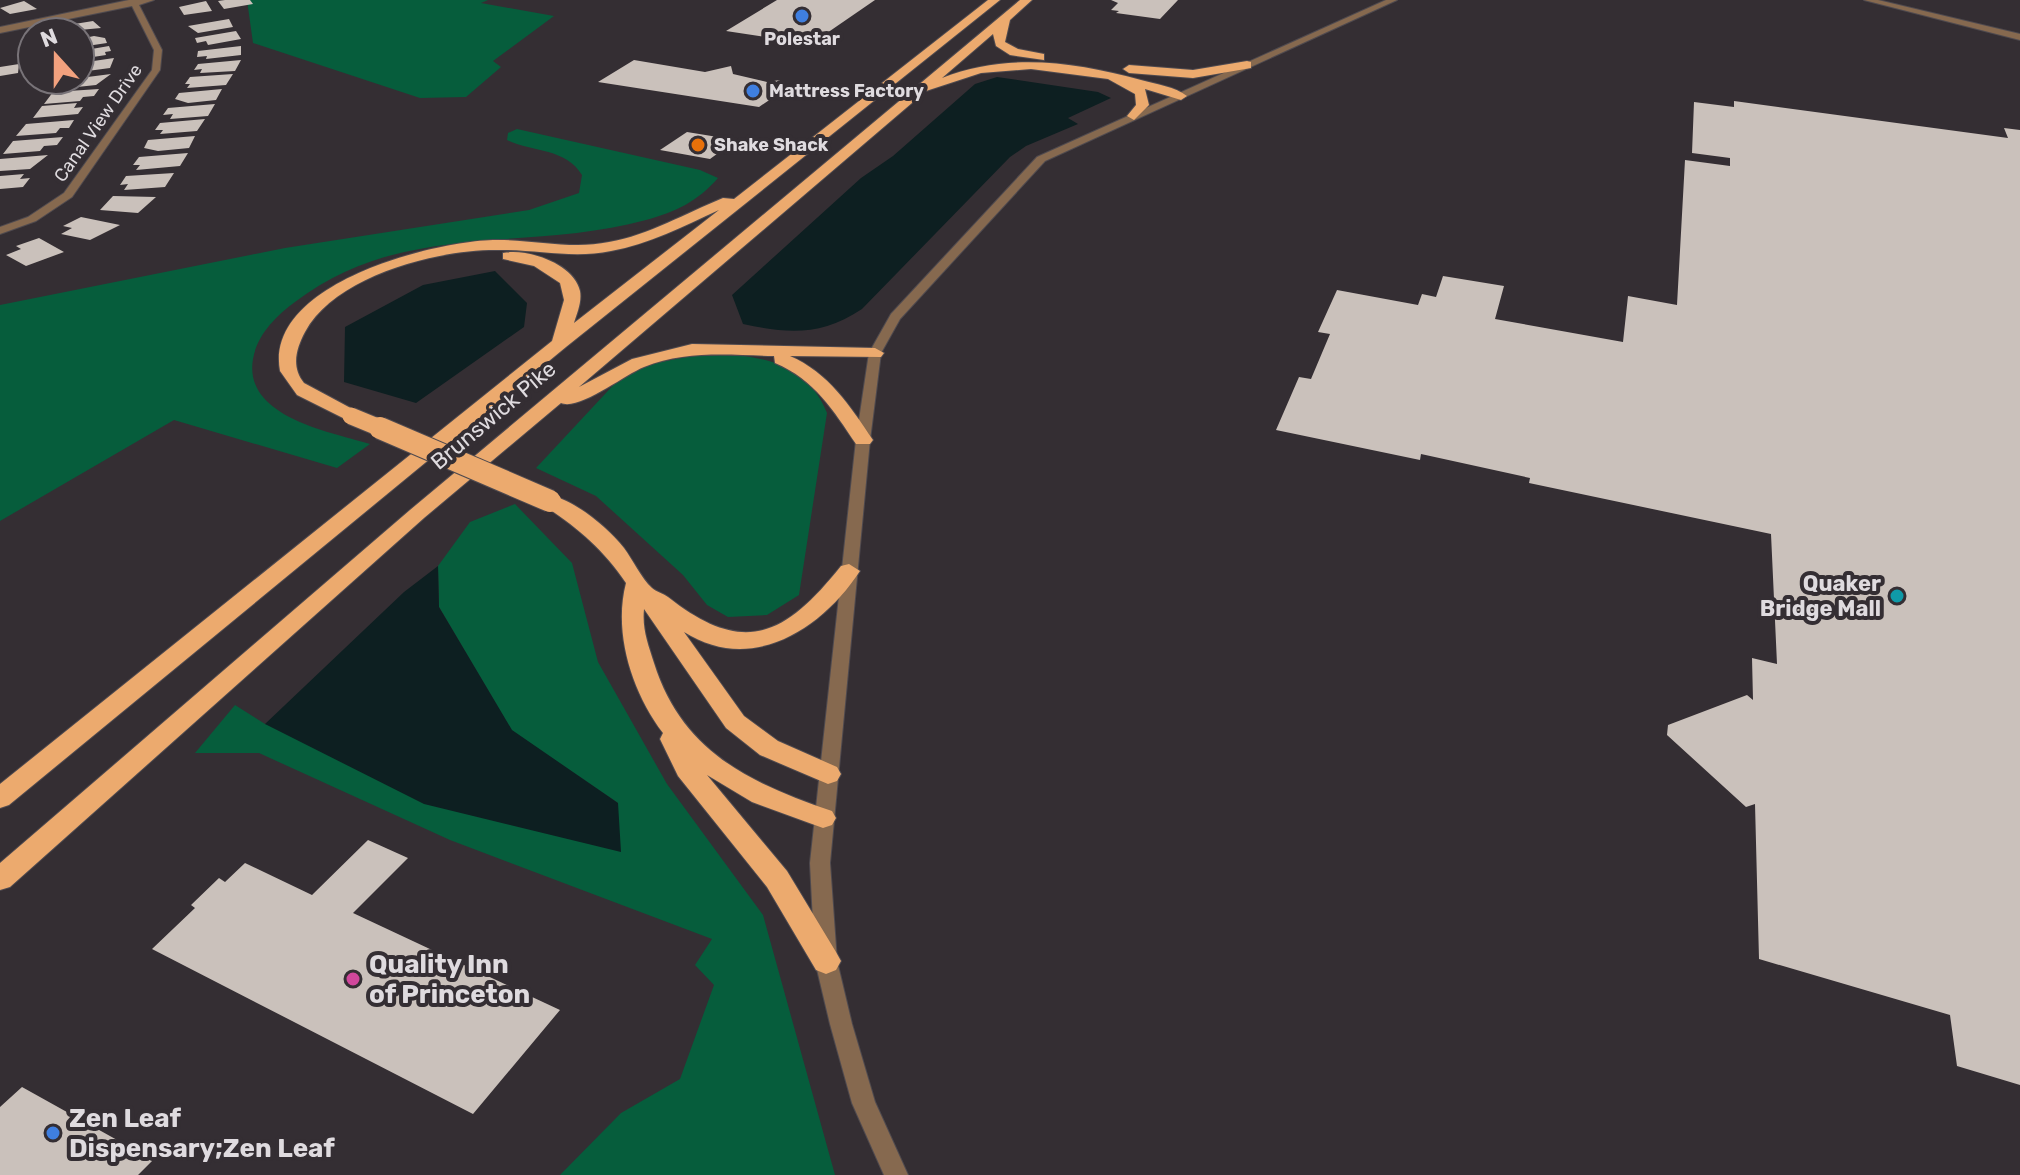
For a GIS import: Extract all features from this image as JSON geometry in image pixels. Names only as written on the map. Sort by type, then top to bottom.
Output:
[{"type":"highway","name":"Brunswick Pike","points":[[0,879],[509,436],[909,96],[1027,0]]},
{"type":"highway","name":"Brunswick Pike","points":[[0,798],[560,343],[989,2]]},
{"type":"highway","points":[[1005,19],[998,37],[1000,44],[1009,50],[1194,89]]},
{"type":"highway","points":[[909,96],[966,73],[1005,66],[1121,74],[1187,74],[1247,65]]},
{"type":"highway","points":[[1121,74],[1181,96]]},
{"type":"highway","points":[[1121,74],[1141,92],[1143,105],[1134,116]]},
{"type":"highway","points":[[755,190],[647,238],[606,248],[478,246],[400,263],[363,276],[330,295],[302,321],[288,350],[287,364],[299,387],[351,416],[550,501],[605,540],[735,722],[769,748],[828,774]]},
{"type":"highway","points":[[400,263],[439,256],[483,254],[545,265],[564,279],[571,292],[560,343]]},
{"type":"highway","points":[[509,436],[590,386],[638,363],[692,349],[875,353]]},
{"type":"highway","points":[[757,352],[801,367],[821,381],[863,440]]},
{"type":"highway","points":[[636,584],[697,630],[715,636],[748,639],[771,635],[801,622],[822,605],[849,571]]},
{"type":"highway","points":[[636,584],[631,630],[644,677],[687,769],[777,879],[826,961]]},
{"type":"highway","points":[[659,713],[692,751],[724,775],[779,804],[823,818]]},
{"type":"street","points":[[0,30],[150,0]]},
{"type":"street","points":[[896,1175],[864,1103],[826,961],[820,863],[863,440],[875,353],[895,317],[1041,159],[1393,0]]},
{"type":"street","points":[[1868,0],[2020,37]]},
{"type":"street","name":"Canal View Drive","points":[[0,231],[32,219],[68,195],[156,70],[158,50],[134,1]]},
{"type":"green space","points":[[247,0],[488,0],[481,3],[554,16],[493,61],[501,67],[466,97],[420,98],[253,43]]},
{"type":"green space","points":[[517,129],[700,170],[718,178],[694,199],[657,217],[601,230],[422,248],[379,259],[336,276],[295,302],[263,334],[253,359],[254,379],[261,395],[293,419],[370,444],[337,468],[174,420],[0,521],[0,305],[285,248],[529,210],[579,193],[582,175],[575,166],[558,155],[507,140],[508,133]]},
{"type":"green space","points":[[713,352],[766,360],[795,372],[818,396],[827,413],[799,595],[767,615],[728,617],[707,605],[683,575],[596,496],[536,468],[619,379],[640,366]]},
{"type":"green space","points":[[515,504],[572,563],[598,662],[667,784],[763,915],[835,1175],[560,1175],[621,1113],[680,1079],[714,985],[695,965],[712,939],[450,840],[259,753],[195,753],[235,705],[265,724],[618,803],[512,731],[439,607],[438,566],[470,522]]},
{"type":"shaded area","points":[[997,77],[1098,92],[1111,98],[1068,118],[1078,124],[1026,146],[1010,157],[862,309],[833,324],[804,330],[775,330],[743,324],[732,295],[861,178],[893,156],[975,84]]},
{"type":"shaded area","points":[[495,271],[527,303],[524,327],[416,403],[344,382],[345,327],[423,285]]},
{"type":"shaded area","points":[[438,566],[439,607],[512,730],[618,803],[621,852],[424,804],[265,724],[404,592]]},
{"type":"building","points":[[250,0],[253,4],[224,9],[218,1]]},
{"type":"building","name":"Polestar","points":[[777,0],[875,0],[811,44],[726,31]]},
{"type":"building","points":[[1111,0],[1178,0],[1160,19],[1116,13],[1119,11],[1111,10],[1118,3]]},
{"type":"building","points":[[24,1],[37,9],[10,14],[0,8]]},
{"type":"building","points":[[206,1],[212,11],[184,15],[179,7]]},
{"type":"building","points":[[229,19],[233,27],[198,33],[188,26]]},
{"type":"building","points":[[236,31],[241,39],[208,45],[206,41],[197,43],[195,38]]},
{"type":"building","points":[[96,36],[105,38],[107,43],[96,45]]},
{"type":"building","points":[[109,46],[111,51],[96,57],[96,48]]},
{"type":"building","points":[[241,46],[241,55],[206,59],[207,56],[197,57],[198,51]]},
{"type":"building","points":[[114,58],[110,68],[96,70],[96,61]]},
{"type":"building","points":[[241,60],[235,71],[200,73],[202,69],[194,70],[198,64]]},
{"type":"building","points":[[634,60],[705,72],[731,66],[733,74],[767,82],[780,80],[787,88],[759,107],[598,82]]},
{"type":"building","points":[[16,64],[16,73],[0,76],[0,67]]},
{"type":"building","points":[[111,74],[96,85],[96,76]]},
{"type":"building","points":[[233,74],[226,85],[187,88],[190,84],[185,84],[190,77]]},
{"type":"building","points":[[222,89],[216,100],[188,103],[175,99],[179,93]]},
{"type":"building","points":[[50,96],[94,96],[83,97],[80,101],[44,104]]},
{"type":"building","name":"Quaker Bridge Mall","points":[[1734,101],[2008,138],[2004,128],[2020,130],[2020,1085],[1957,1066],[1950,1015],[1759,959],[1755,804],[1746,807],[1667,735],[1668,725],[1747,695],[1753,700],[1752,658],[1777,664],[1771,534],[1529,483],[1530,478],[1421,454],[1420,460],[1276,430],[1299,377],[1311,379],[1330,334],[1318,332],[1337,290],[1418,305],[1422,294],[1436,297],[1443,276],[1504,286],[1495,319],[1623,342],[1628,296],[1677,305],[1685,160],[1730,166],[1730,158],[1692,153],[1694,102],[1734,107]]},
{"type":"building","points":[[77,103],[74,108],[83,107],[78,114],[33,118],[42,106]]},
{"type":"building","points":[[215,104],[208,116],[170,119],[173,114],[163,115],[168,108]]},
{"type":"building","points":[[205,119],[197,131],[160,134],[163,130],[155,130],[160,123]]},
{"type":"building","points":[[74,120],[69,128],[60,128],[56,133],[16,136],[26,124]]},
{"type":"building","name":"Shake Shack","points":[[687,132],[736,140],[710,159],[660,150]]},
{"type":"building","points":[[195,136],[189,148],[158,151],[144,148],[148,140]]},
{"type":"building","points":[[63,137],[57,145],[44,146],[40,151],[3,154],[13,141]]},
{"type":"building","points":[[188,153],[180,166],[136,170],[140,165],[133,165],[139,157]]},
{"type":"building","points":[[48,155],[30,169],[0,171],[0,159]]},
{"type":"building","points":[[174,173],[165,187],[124,190],[128,184],[120,185],[126,176]]},
{"type":"building","points":[[24,174],[20,179],[30,178],[23,187],[0,189],[0,176]]},
{"type":"building","points":[[113,196],[156,197],[138,213],[100,210]]},
{"type":"building","points":[[81,217],[120,225],[90,240],[61,234],[72,228],[63,226]]},
{"type":"building","points":[[39,238],[64,252],[26,266],[6,255],[21,249],[16,246]]},
{"type":"building","name":"Quality Inn of Princeton","points":[[368,840],[408,858],[353,913],[560,1010],[473,1114],[152,949],[195,908],[191,905],[219,878],[225,882],[245,863],[312,895]]},
{"type":"building","name":"Zen Leaf Dispensary;Zen Leaf","points":[[22,1087],[153,1160],[138,1175],[0,1175],[0,1107]]},
{"type":"place","name":"Polestar","points":[[802,16]]},
{"type":"place","name":"Mattress Factory","points":[[753,91]]},
{"type":"place","name":"Shake Shack","points":[[698,145]]},
{"type":"place","name":"Quaker Bridge Mall","points":[[1897,596]]},
{"type":"place","name":"Quality Inn of Princeton","points":[[353,979]]},
{"type":"place","name":"Zen Leaf Dispensary;Zen Leaf","points":[[53,1133]]}]
